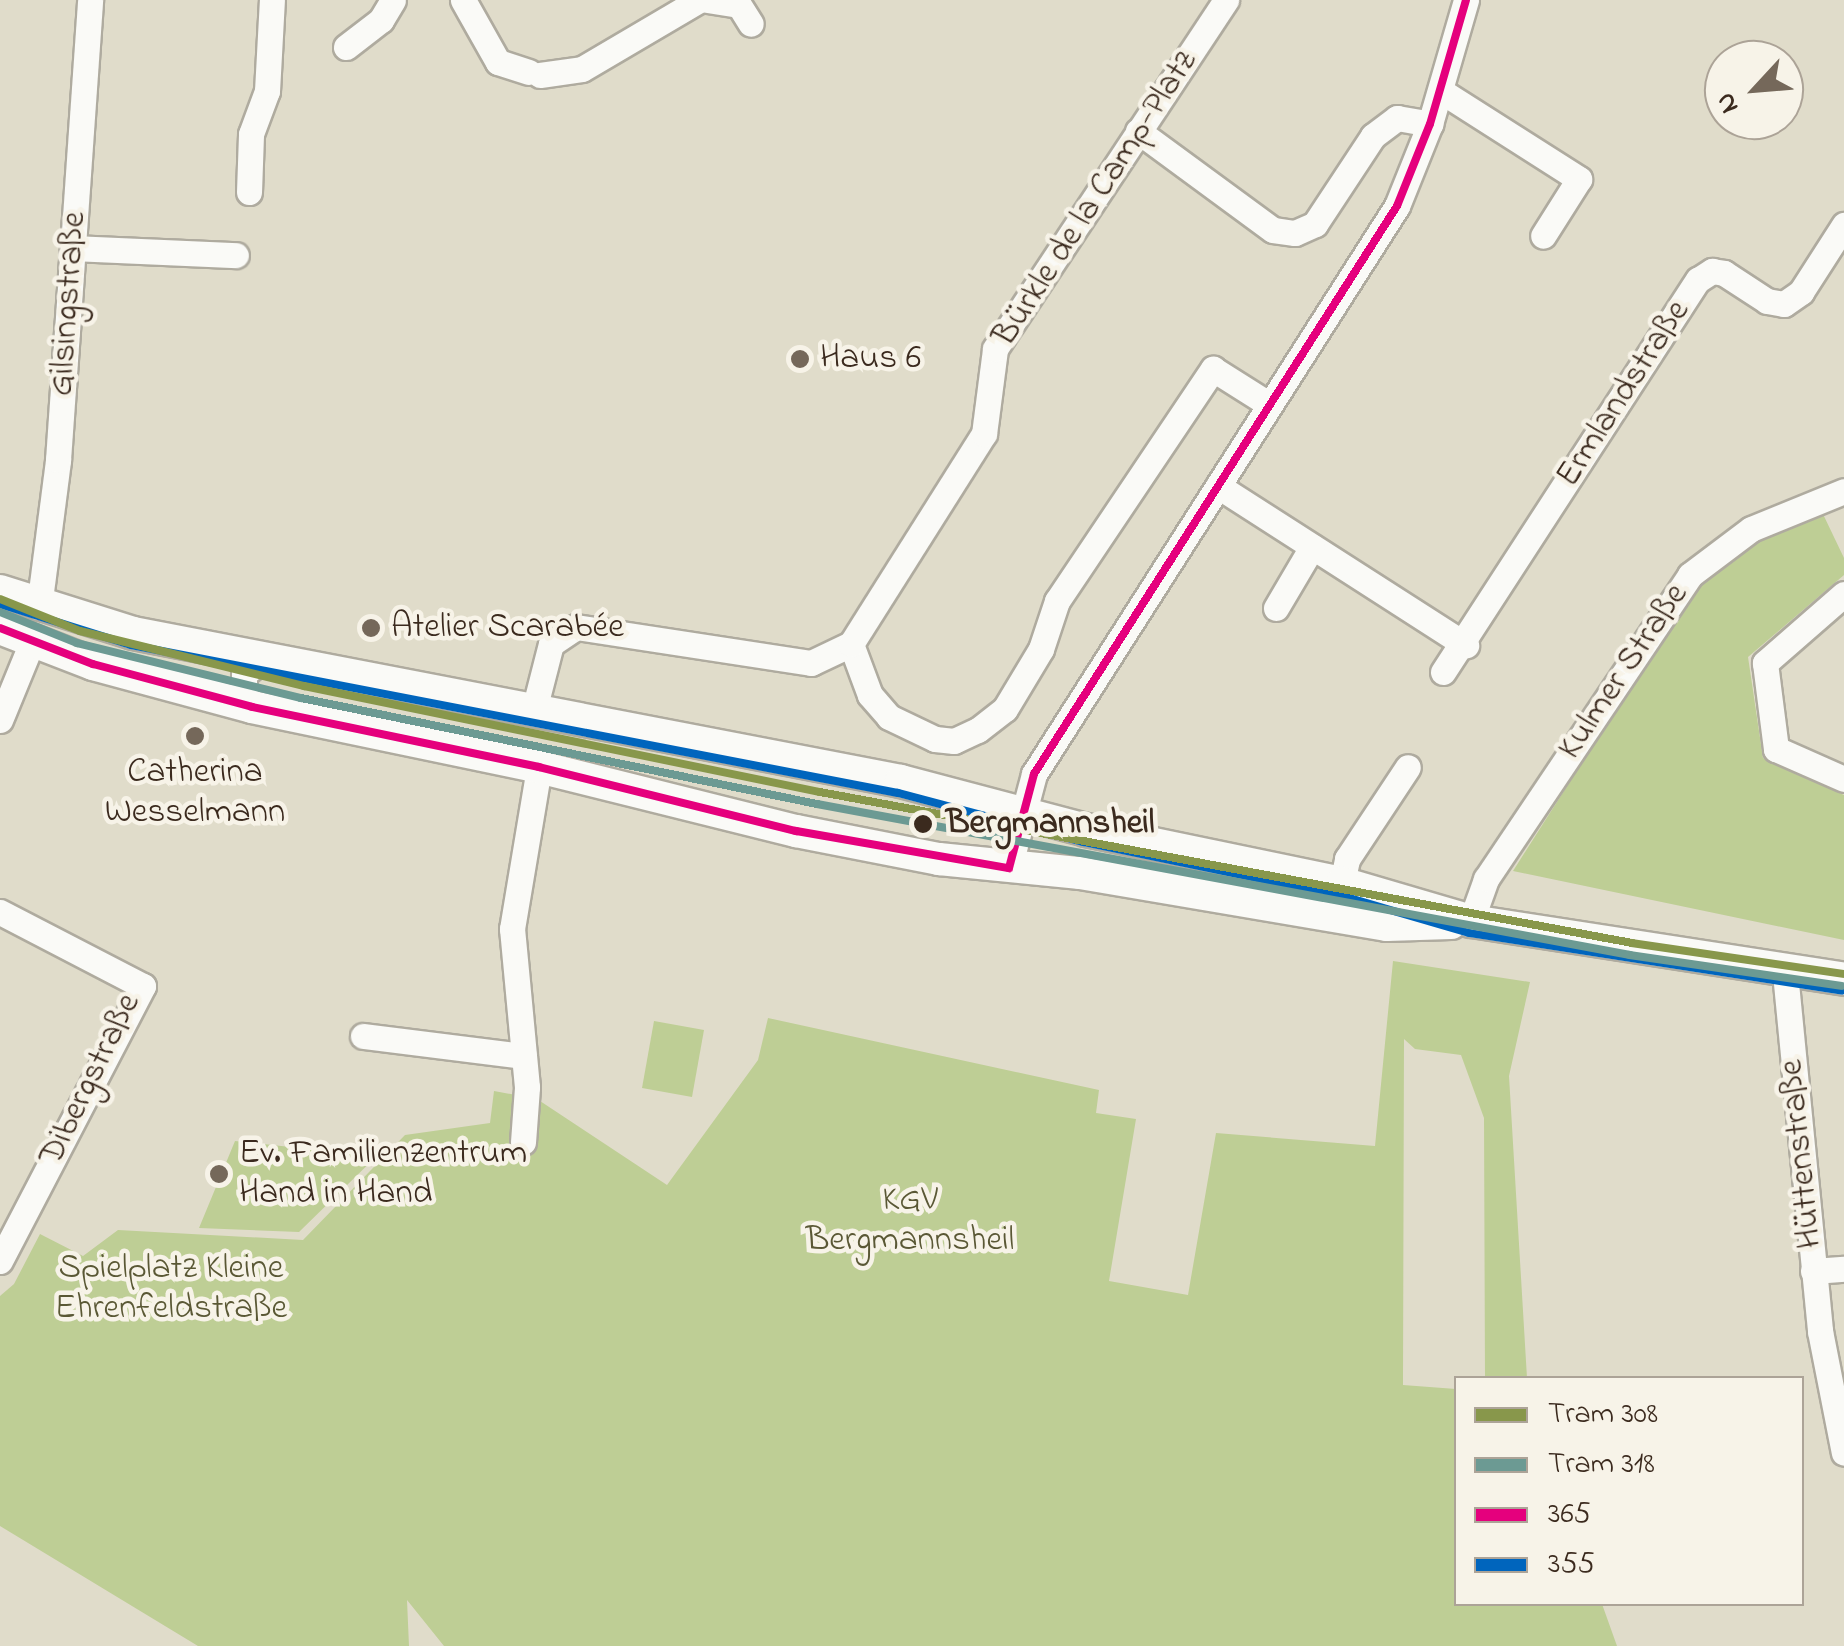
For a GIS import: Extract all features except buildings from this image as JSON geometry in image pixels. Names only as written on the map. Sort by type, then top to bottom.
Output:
[{"type":"main road","points":[[0,591],[39,607],[266,657],[1020,811],[1342,883],[1471,922],[1844,979]]},
{"type":"main road","points":[[32,642],[39,607]]},
{"type":"main road","points":[[0,628],[32,642],[252,707],[539,767],[796,831],[1009,868],[1080,874],[1411,927],[1471,922]]},
{"type":"main road","points":[[1337,917],[1342,883]]},
{"type":"street","name":"Gilsingstraße","points":[[39,607],[58,460],[90,0]]},
{"type":"street","points":[[249,192],[250,134],[267,91],[272,0]]},
{"type":"street","points":[[346,47],[381,20],[392,0]]},
{"type":"street","points":[[463,0],[498,62],[534,73],[582,69],[703,0],[739,5],[751,24]]},
{"type":"street","name":"Bürkle de la Camp-Platz","points":[[851,644],[984,434],[995,349],[1226,0]]},
{"type":"street","points":[[1009,868],[1020,811],[1034,774],[1398,206],[1430,124],[1466,0]]},
{"type":"street","points":[[1441,90],[1580,179],[1543,236]]},
{"type":"street","points":[[1138,131],[1274,230],[1295,233],[1315,224],[1374,136],[1396,118],[1430,124]]},
{"type":"street","name":"Ermlandstraße","points":[[1442,672],[1466,645],[1698,280],[1712,271],[1724,273],[1766,302],[1784,304],[1801,292],[1844,225]]},
{"type":"street","points":[[72,248],[236,255]]},
{"type":"street","points":[[534,710],[551,644],[576,627],[811,663],[851,644],[870,694],[888,717],[935,740],[954,741],[978,730],[1004,709],[1040,649],[1057,601],[1213,369],[1270,404]]},
{"type":"street","points":[[1218,486],[1466,645]]},
{"type":"street","name":"Kulmer Straße","points":[[1471,922],[1486,879],[1690,575],[1751,529],[1844,491]]},
{"type":"street","points":[[1276,608],[1312,547]]},
{"type":"street","points":[[1844,594],[1765,662],[1776,749],[1844,779]]},
{"type":"street","points":[[0,720],[32,642]]},
{"type":"street","points":[[252,707],[244,692],[244,674],[266,657]]},
{"type":"street","points":[[1342,883],[1347,859],[1408,766]]},
{"type":"street","points":[[523,1142],[524,1056],[512,929],[539,767]]},
{"type":"street","name":"Dibergstraße","points":[[0,912],[143,986],[0,1261]]},
{"type":"street","name":"Hüttenstraße","points":[[1785,973],[1814,1271],[1844,1453]]},
{"type":"street","points":[[363,1036],[524,1056]]},
{"type":"street","points":[[1814,1271],[1844,1268]]},
{"type":"green space","points":[[1822,512],[1844,558],[1844,575],[1748,657],[1763,758],[1844,795],[1844,940],[1513,871],[1695,585],[1757,540]]},
{"type":"green space","points":[[1393,961],[1530,982],[1509,1076],[1527,1376],[1485,1376],[1484,1118],[1461,1055],[1415,1049],[1404,1039],[1403,1385],[1454,1389],[1454,1606],[1603,1606],[1617,1646],[444,1646],[407,1600],[409,1646],[198,1646],[0,1526],[0,1296],[14,1284],[40,1234],[83,1256],[118,1230],[303,1240],[405,1135],[490,1123],[494,1091],[537,1099],[667,1185],[758,1060],[768,1018],[1099,1090],[1096,1113],[1136,1119],[1109,1281],[1188,1295],[1216,1133],[1375,1146]]},
{"type":"green space","points":[[654,1021],[704,1030],[692,1097],[642,1088]]},
{"type":"green space","points":[[235,1141],[345,1153],[388,1145],[299,1232],[199,1228]]},
{"type":"tram line","name":"308","points":[[0,599],[80,631],[304,686],[820,792],[1632,943],[1844,974]]},
{"type":"tram line","name":"318","points":[[0,612],[77,643],[301,698],[817,804],[1630,955],[1842,986]]},
{"type":"transit line","name":"365","points":[[0,628],[93,664],[252,707],[539,767],[796,831],[1009,868],[1034,774],[1397,206],[1430,124],[1466,0]]},
{"type":"transit line","name":"355","points":[[0,604],[131,645],[898,793],[1083,842],[1339,895],[1469,933],[1842,991]]},
{"type":"place","name":"Haus 6","points":[[800,359]]},
{"type":"place","name":"Atelier Scarabée","points":[[371,628]]},
{"type":"place","name":"Catherina Wesselmann","points":[[195,736]]},
{"type":"place","name":"Bergmannsheil","points":[[923,824]]},
{"type":"place","name":"Ev. Familienzentrum Hand in Hand","points":[[219,1174]]},
{"type":"park label","name":"KGV Bergmannsheil","points":[[910,1221]]},
{"type":"park label","name":"Spielplatz Kleine Ehrenfeldstraße","points":[[171,1289]]}]
